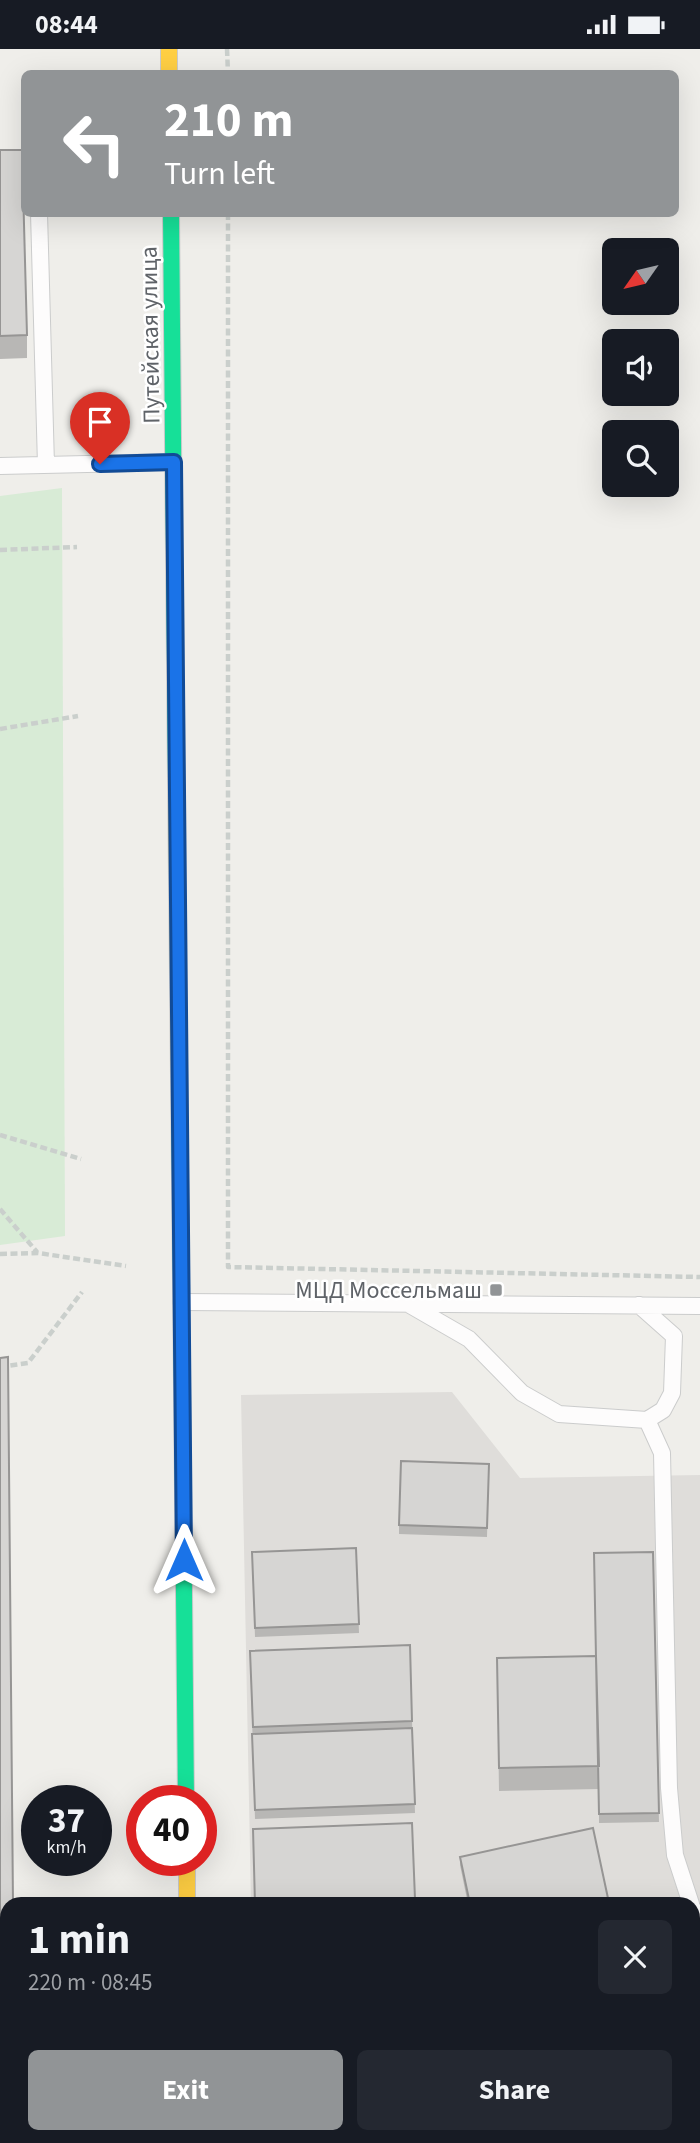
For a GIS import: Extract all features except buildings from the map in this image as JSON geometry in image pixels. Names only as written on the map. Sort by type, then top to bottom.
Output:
[{"type":"street","points":[[169,49],[169,70]]},
{"type":"street","name":"Путейская улица","points":[[171,217],[186,1785]]},
{"type":"street","points":[[187,1876],[187,1897]]},
{"type":"lane","points":[[39,217],[46,465]]},
{"type":"lane","points":[[0,466],[174,462]]},
{"type":"lane","points":[[181,1302],[700,1306]]},
{"type":"lane","points":[[408,1304],[469,1339],[522,1393],[559,1414],[647,1420],[663,1410],[672,1393],[674,1336],[639,1305]]},
{"type":"lane","points":[[647,1420],[662,1453],[669,1788],[675,1855],[689,1897]]},
{"type":"path","points":[[228,49],[228,70]]},
{"type":"path","points":[[228,217],[229,1268],[700,1277]]},
{"type":"path","points":[[0,550],[77,547]]},
{"type":"path","points":[[0,729],[78,716]]},
{"type":"path","points":[[0,1135],[81,1159]]},
{"type":"path","points":[[0,1209],[38,1253]]},
{"type":"path","points":[[0,1254],[38,1253],[126,1266]]},
{"type":"path","points":[[0,1367],[28,1363],[82,1292]]},
{"type":"shaded area","points":[[452,1392],[520,1478],[700,1475],[700,1897],[251,1897],[241,1395]]},
{"type":"green space","points":[[62,488],[65,1236],[0,1245],[0,496]]},
{"type":"traffic: fast","points":[[171,217],[176,778]]},
{"type":"traffic: fast","points":[[179,1074],[186,1785]]},
{"type":"traffic: slow","points":[[169,49],[169,70]]},
{"type":"traffic: slow","points":[[176,778],[179,1074]]},
{"type":"traffic: slow","points":[[187,1876],[187,1897]]},
{"type":"place","name":"МЦД Моссельмаш","points":[[496,1290]]},
{"type":"route","points":[[100,464],[174,462],[184,1560]]}]
